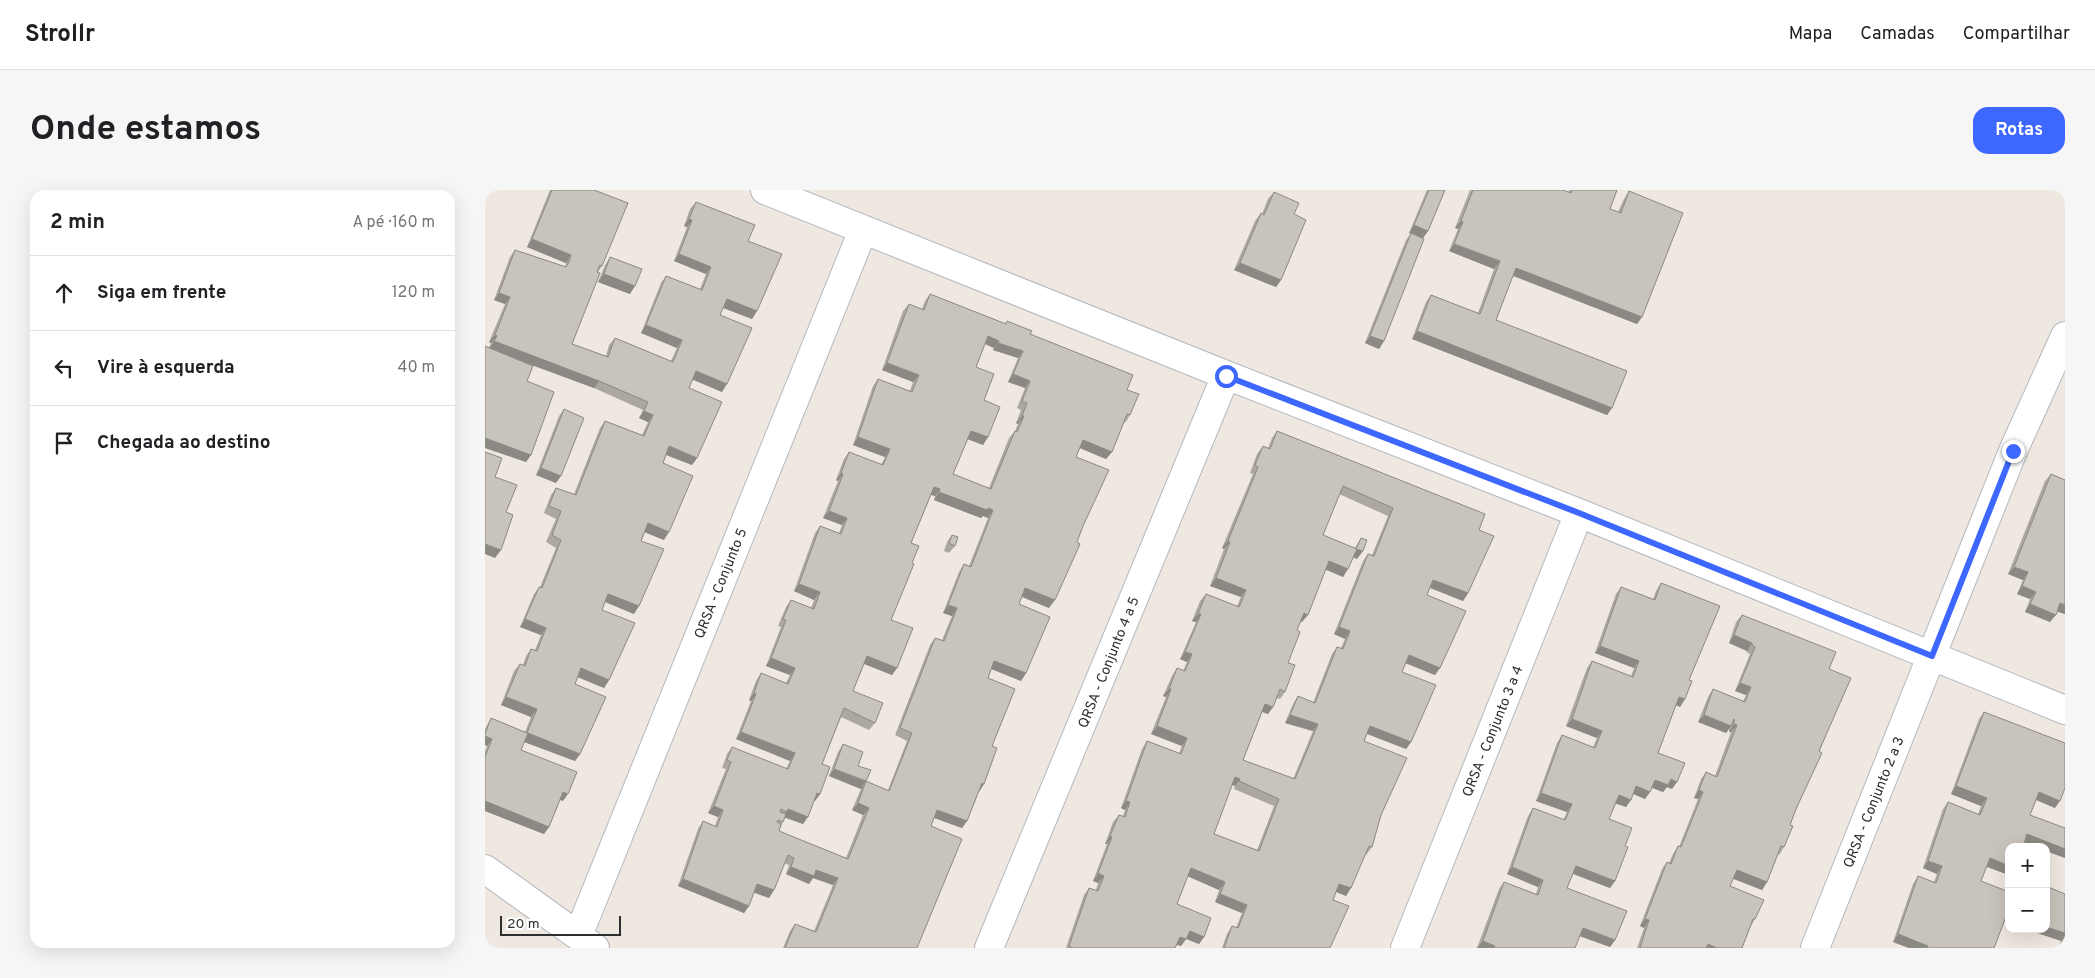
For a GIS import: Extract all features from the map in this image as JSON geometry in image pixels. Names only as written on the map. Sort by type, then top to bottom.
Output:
[{"type":"street","points":[[765,190],[1226,376],[1579,513],[2065,710]]},
{"type":"street","name":"QRSA - Conjunto 5","points":[[586,942],[863,230]]},
{"type":"street","name":"QRSA - Conjunto 2 a 3","points":[[1815,948],[2013,451],[2065,336]]},
{"type":"street","name":"QRSA - Conjunto 4 a 5","points":[[989,948],[1226,376]]},
{"type":"street","name":"QRSA - Conjunto 3 a 4","points":[[1405,948],[1579,513]]},
{"type":"street","points":[[485,869],[586,942]]},
{"type":"building","points":[[552,190],[594,190],[628,203],[602,266],[600,265],[597,272],[600,273],[572,344],[608,357],[615,338],[673,362],[682,340],[646,325],[666,276],[702,290],[711,267],[679,254],[692,220],[689,219],[696,202],[755,225],[748,241],[782,254],[757,311],[727,299],[720,315],[752,328],[727,384],[696,371],[689,388],[722,402],[697,458],[669,446],[663,463],[693,476],[669,532],[648,523],[641,541],[664,549],[639,606],[608,594],[602,610],[635,623],[609,680],[581,668],[575,684],[606,697],[580,754],[528,733],[521,750],[577,772],[568,794],[563,792],[549,827],[485,801],[485,757],[492,739],[485,736],[485,734],[491,718],[527,733],[537,709],[506,697],[520,664],[525,666],[531,649],[537,651],[546,628],[525,619],[539,587],[542,588],[561,540],[552,535],[561,511],[549,506],[556,488],[576,495],[605,421],[644,436],[653,415],[644,411],[648,402],[494,341],[510,297],[499,293],[515,250],[566,267],[569,262],[571,255],[532,239]]},
{"type":"building","points":[[1429,190],[1445,190],[1428,231],[1414,225]]},
{"type":"building","points":[[1473,190],[1563,190],[1571,193],[1572,190],[1617,190],[1610,209],[1621,213],[1629,191],[1683,213],[1642,317],[1516,268],[1496,320],[1627,371],[1612,408],[1417,331],[1431,295],[1480,314],[1500,261],[1454,244]]},
{"type":"building","points":[[1274,192],[1299,203],[1294,214],[1306,220],[1281,280],[1240,263],[1261,213],[1264,215]]},
{"type":"building","points":[[1411,233],[1424,239],[1384,341],[1370,336]]},
{"type":"building","points":[[610,257],[642,269],[635,286],[604,274]]},
{"type":"building","points":[[930,294],[1006,324],[1007,321],[1032,331],[1030,334],[1133,375],[1127,390],[1139,394],[1130,415],[1127,414],[1112,452],[1083,440],[1076,457],[1109,470],[1083,526],[1077,542],[1080,544],[1055,600],[1025,588],[1019,604],[1050,617],[1026,673],[994,661],[988,678],[1015,689],[992,746],[997,748],[984,784],[982,783],[967,821],[937,810],[931,826],[962,839],[917,948],[785,948],[795,924],[816,932],[838,878],[816,870],[814,876],[791,867],[794,858],[788,855],[774,890],[757,884],[749,906],[683,879],[703,821],[717,827],[723,810],[714,806],[731,762],[727,760],[732,747],[788,769],[795,753],[741,732],[756,694],[754,693],[761,673],[788,684],[795,668],[771,658],[786,620],[783,619],[791,600],[814,609],[820,592],[799,584],[820,526],[841,534],[847,518],[829,511],[849,452],[883,465],[890,449],[858,437],[878,379],[912,392],[919,375],[887,363],[909,304],[924,310]],"holes":[[[988,336],[999,341],[998,343],[1023,351],[1013,374],[1030,381],[1022,401],[1027,403],[1022,416],[1024,416],[1017,432],[1015,431],[991,489],[953,474],[971,431],[988,437],[1000,407],[984,400],[994,374],[976,367]],[[934,487],[940,489],[939,492],[987,510],[988,508],[993,510],[971,567],[964,564],[948,605],[957,608],[944,641],[935,638],[900,728],[912,733],[889,791],[866,781],[858,803],[869,808],[848,859],[779,831],[781,824],[777,822],[778,820],[783,822],[786,814],[780,812],[781,809],[787,812],[788,809],[808,817],[817,793],[820,794],[830,767],[822,764],[844,708],[875,723],[883,703],[853,691],[867,656],[897,668],[913,628],[891,620],[914,564],[912,563],[919,546],[911,543]]]},
{"type":"building","points":[[485,346],[533,366],[527,381],[554,392],[531,455],[485,438]]},
{"type":"building","points":[[564,409],[584,418],[561,476],[541,468]]},
{"type":"building","points":[[1277,431],[1485,514],[1479,530],[1494,536],[1468,593],[1433,580],[1427,595],[1466,611],[1440,668],[1409,655],[1402,672],[1436,685],[1411,742],[1370,726],[1364,741],[1407,758],[1381,815],[1372,847],[1369,846],[1351,888],[1339,884],[1333,900],[1349,906],[1330,948],[1224,948],[1232,926],[1238,928],[1247,905],[1220,894],[1225,882],[1191,868],[1177,904],[1211,918],[1204,937],[1190,931],[1186,939],[1180,937],[1175,948],[1073,948],[1069,946],[1089,888],[1098,891],[1104,876],[1098,873],[1119,815],[1125,817],[1130,802],[1126,801],[1147,741],[1181,754],[1187,738],[1157,726],[1177,668],[1185,671],[1192,654],[1185,652],[1201,614],[1198,614],[1206,594],[1239,607],[1246,590],[1216,578],[1230,542],[1228,541],[1258,467],[1255,465],[1263,446],[1270,449]],"holes":[[[1343,486],[1393,508],[1374,556],[1368,554],[1339,627],[1350,631],[1343,649],[1337,647],[1315,703],[1298,696],[1290,715],[1318,724],[1295,779],[1243,760],[1265,704],[1273,707],[1280,689],[1285,692],[1295,665],[1288,663],[1300,632],[1297,630],[1304,613],[1308,615],[1329,561],[1348,569],[1357,549],[1323,535]],[[1235,777],[1240,779],[1239,781],[1279,799],[1259,851],[1214,834]]]},
{"type":"building","points":[[485,452],[502,458],[495,477],[517,485],[506,512],[513,515],[501,550],[485,544]]},
{"type":"building","points":[[2051,474],[2065,480],[2065,605],[2060,603],[2056,615],[2030,604],[2036,592],[2022,586],[2028,572],[2014,567]]},
{"type":"building","points":[[952,535],[958,537],[955,546],[949,543]]},
{"type":"building","points":[[1361,538],[1367,540],[1363,551],[1356,549]]},
{"type":"building","points":[[1661,583],[1720,606],[1689,680],[1692,681],[1685,699],[1679,697],[1658,753],[1685,763],[1677,782],[1671,779],[1668,785],[1655,780],[1650,792],[1636,786],[1631,800],[1619,795],[1609,819],[1632,828],[1625,846],[1628,847],[1615,881],[1576,866],[1567,888],[1627,911],[1615,940],[1583,928],[1575,948],[1494,948],[1495,946],[1483,941],[1504,882],[1538,895],[1543,880],[1512,867],[1533,808],[1565,820],[1572,804],[1541,793],[1562,735],[1595,748],[1602,731],[1572,719],[1592,661],[1633,677],[1639,661],[1600,646],[1621,587],[1655,600]]},
{"type":"building","points":[[1742,615],[1836,652],[1829,669],[1851,678],[1819,751],[1822,753],[1796,809],[1790,825],[1793,826],[1784,847],[1781,846],[1767,882],[1737,870],[1730,886],[1764,900],[1755,919],[1753,919],[1742,948],[1717,948],[1708,944],[1706,948],[1640,948],[1649,920],[1645,919],[1667,862],[1671,864],[1678,846],[1681,847],[1703,792],[1699,790],[1706,772],[1717,777],[1737,725],[1734,724],[1734,719],[1731,726],[1704,715],[1713,689],[1745,702],[1751,687],[1740,683],[1755,647],[1752,643],[1734,635]]},
{"type":"building","points":[[1984,712],[2065,743],[2065,788],[2060,801],[2039,792],[2030,815],[2065,828],[2065,849],[2027,834],[2024,843],[2005,843],[2005,864],[1990,858],[1981,881],[2005,890],[2005,919],[1994,948],[1927,948],[1928,946],[1898,934],[1918,876],[1936,883],[1942,866],[1928,861],[1948,802],[1980,815],[1987,798],[1956,786]]},
{"type":"building","points":[[843,744],[863,752],[858,766],[871,770],[866,781],[834,769]]},
{"type":"building","points":[[2050,888],[2065,894],[2065,933],[2050,928]]},
{"type":"building","points":[[2065,937],[2065,948],[2061,948]]},
{"type":"route","points":[[1226,376],[1579,513],[1932,656],[2013,451]]}]
